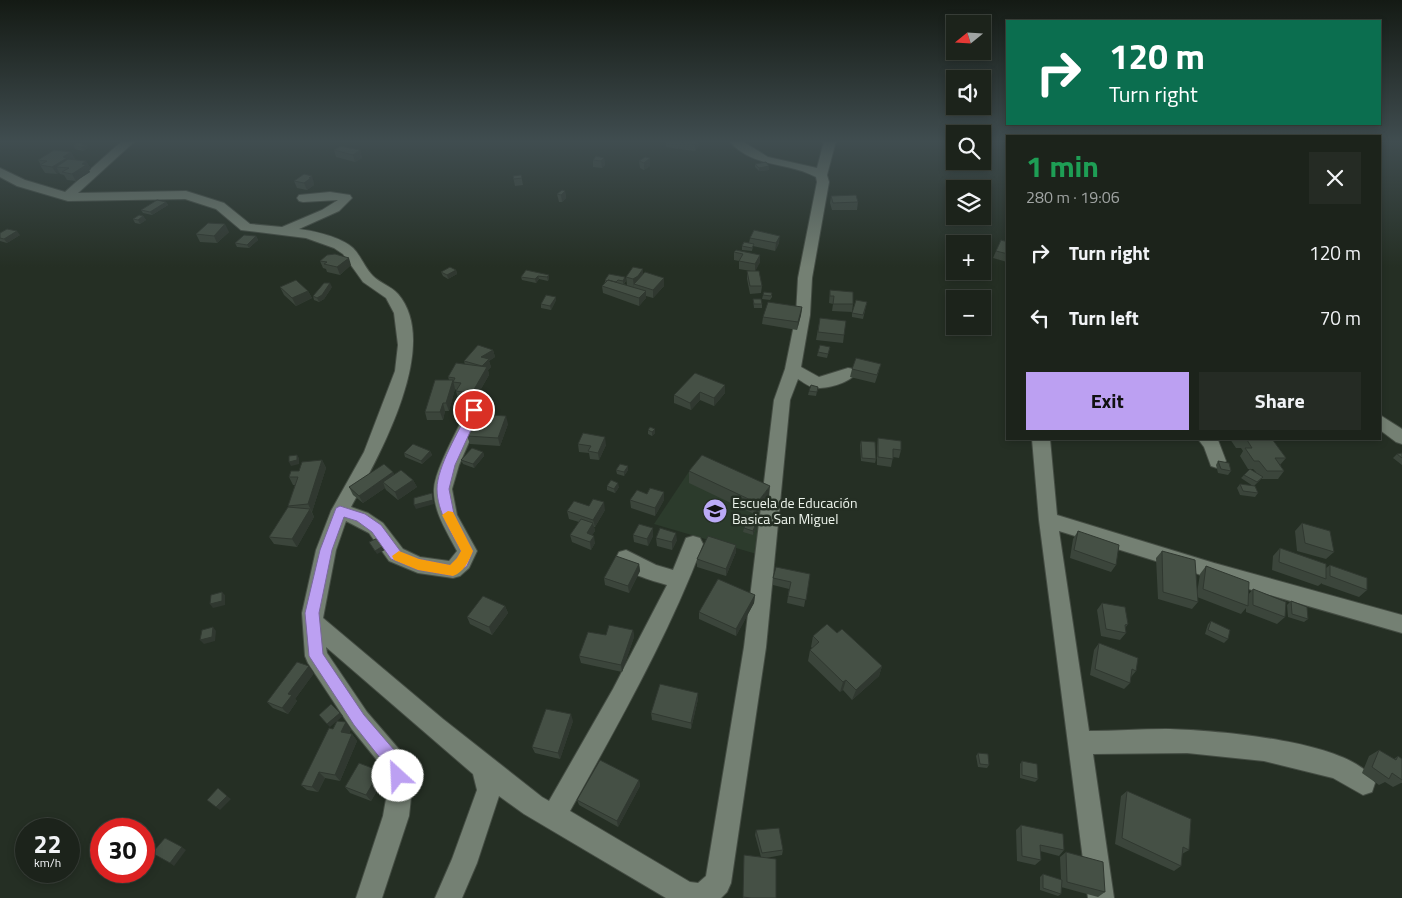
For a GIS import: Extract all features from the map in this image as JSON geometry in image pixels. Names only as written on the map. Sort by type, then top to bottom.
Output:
[{"type":"street","points":[[21,183],[68,197],[186,195],[220,206],[246,227],[308,234],[339,245],[348,251],[368,279],[392,296],[404,322],[406,345],[403,371],[376,445],[340,511],[322,566],[312,613],[316,656],[359,720],[395,764],[400,788],[396,816],[370,898]]},
{"type":"street","points":[[68,197],[81,183]]},
{"type":"street","points":[[313,622],[421,717],[540,810],[554,816],[686,895],[702,897],[718,883],[755,647],[782,400],[793,369],[804,315],[805,278],[823,183]]},
{"type":"street","points":[[284,232],[334,210],[346,198],[338,195],[302,198]]},
{"type":"street","points":[[793,369],[818,383],[833,380],[848,373]]},
{"type":"street","points":[[340,511],[361,518],[376,528],[396,555],[418,564],[453,570],[462,562],[467,551],[444,505],[444,479],[474,410]]},
{"type":"street","points":[[1381,423],[1402,438]]},
{"type":"street","points":[[1041,440],[1048,520],[1102,898]]},
{"type":"street","points":[[1207,440],[1212,444],[1217,461]]},
{"type":"street","points":[[1048,520],[1214,571],[1402,624]]},
{"type":"street","points":[[554,816],[621,697],[679,580],[693,544]]},
{"type":"street","points":[[626,558],[651,572],[679,580]]},
{"type":"street","points":[[1080,742],[1112,744],[1141,741],[1205,743],[1284,754],[1335,766],[1363,784]]},
{"type":"street","points":[[448,898],[464,863],[489,790],[483,767]]},
{"type":"shaded area","name":"Escuela de Educación Basica San Miguel","points":[[694,464],[767,492],[760,555],[654,524]]},
{"type":"building","points":[[562,190],[565,191],[561,195],[557,194]]},
{"type":"building","points":[[856,195],[858,202],[833,203],[831,196]]},
{"type":"building","points":[[157,200],[166,202],[150,212],[141,210]]},
{"type":"building","points":[[139,215],[143,216],[138,220],[133,219]]},
{"type":"building","points":[[208,223],[225,224],[214,236],[196,234]]},
{"type":"building","points":[[7,229],[17,231],[4,239],[0,238],[0,233]]},
{"type":"building","points":[[754,230],[780,236],[776,243],[750,238]]},
{"type":"building","points":[[244,235],[256,236],[247,245],[235,243]]},
{"type":"building","points":[[1001,240],[1006,241],[1006,254],[996,251]]},
{"type":"building","points":[[744,242],[754,244],[752,248],[742,246]]},
{"type":"building","points":[[736,250],[760,255],[755,264],[739,261],[743,254],[734,252]]},
{"type":"building","points":[[335,254],[349,258],[337,267],[320,261],[327,255]]},
{"type":"building","points":[[450,267],[456,270],[447,275],[441,272]]},
{"type":"building","points":[[633,267],[643,269],[633,279],[626,277]]},
{"type":"building","points":[[526,270],[549,275],[547,277],[538,276],[535,279],[521,277]]},
{"type":"building","points":[[747,271],[759,271],[762,286],[750,286]]},
{"type":"building","points":[[645,272],[664,278],[653,290],[634,284]]},
{"type":"building","points":[[609,274],[625,277],[623,281],[607,281],[605,280]]},
{"type":"building","points":[[296,280],[308,291],[292,298],[280,287]]},
{"type":"building","points":[[608,280],[646,291],[639,298],[602,286]]},
{"type":"building","points":[[324,283],[330,283],[322,295],[317,298],[313,296]]},
{"type":"building","points":[[830,290],[853,292],[853,304],[833,304],[834,296],[830,296]]},
{"type":"building","points":[[764,292],[772,293],[771,296],[763,295]]},
{"type":"building","points":[[546,295],[556,297],[550,306],[541,304]]},
{"type":"building","points":[[753,299],[761,299],[762,304],[754,304]]},
{"type":"building","points":[[856,300],[867,302],[863,315],[852,313]]},
{"type":"building","points":[[768,302],[802,307],[798,322],[763,317]]},
{"type":"building","points":[[820,318],[846,321],[844,335],[818,332]]},
{"type":"building","points":[[478,345],[493,350],[481,357],[489,359],[482,366],[464,361]]},
{"type":"building","points":[[820,345],[830,347],[828,354],[818,352]]},
{"type":"building","points":[[856,358],[881,364],[877,375],[852,369]]},
{"type":"building","points":[[456,363],[487,367],[472,393],[456,391],[461,383],[453,382],[455,378],[448,377]]},
{"type":"building","points":[[695,373],[725,385],[714,398],[700,392],[690,403],[674,395]]},
{"type":"building","points":[[435,380],[453,380],[446,403],[443,403],[440,412],[425,412]]},
{"type":"building","points":[[811,385],[818,387],[817,392],[809,391]]},
{"type":"building","points":[[477,414],[506,416],[498,438],[467,436]]},
{"type":"building","points":[[650,427],[655,429],[652,432],[648,430]]},
{"type":"building","points":[[583,433],[605,437],[598,453],[588,451],[591,446],[578,444]]},
{"type":"building","points":[[878,438],[901,441],[901,450],[893,449],[893,459],[878,457]]},
{"type":"building","points":[[1247,440],[1273,440],[1286,458],[1275,458],[1284,471],[1267,471],[1259,461],[1254,461],[1245,448],[1252,448]]},
{"type":"building","points":[[861,441],[875,442],[876,459],[862,458]]},
{"type":"building","points":[[413,444],[430,451],[421,461],[404,453]]},
{"type":"building","points":[[472,448],[483,452],[473,464],[461,460]]},
{"type":"building","points":[[297,455],[297,460],[289,462],[289,456]]},
{"type":"building","points":[[702,455],[770,486],[757,503],[689,471]]},
{"type":"building","points":[[322,460],[308,504],[288,506],[298,477],[289,477],[291,471],[299,471],[302,462]]},
{"type":"building","points":[[1218,461],[1229,463],[1231,471],[1221,469]]},
{"type":"building","points":[[384,464],[393,472],[359,496],[349,487]]},
{"type":"building","points":[[620,464],[628,466],[624,472],[616,470]]},
{"type":"building","points":[[1250,469],[1263,477],[1257,482],[1244,475]]},
{"type":"building","points":[[401,470],[413,480],[395,492],[383,482]]},
{"type":"building","points":[[611,480],[618,483],[614,489],[607,486]]},
{"type":"building","points":[[1240,484],[1255,486],[1258,493],[1243,491]]},
{"type":"building","points":[[650,488],[664,492],[655,508],[630,500],[637,490],[647,494]]},
{"type":"building","points":[[432,493],[433,500],[414,505],[414,498]]},
{"type":"building","points":[[593,499],[604,502],[593,520],[567,511],[574,501],[589,506]]},
{"type":"building","points":[[288,507],[310,509],[292,539],[269,537]]},
{"type":"building","points":[[748,518],[757,521],[753,531],[744,528]]},
{"type":"building","points":[[581,519],[593,523],[587,533],[594,536],[590,542],[570,535]]},
{"type":"building","points":[[1302,523],[1330,531],[1334,552],[1305,543]]},
{"type":"building","points":[[639,524],[653,528],[647,539],[633,535]]},
{"type":"building","points":[[660,528],[676,533],[672,542],[656,538]]},
{"type":"building","points":[[1078,531],[1119,545],[1116,565],[1074,550]]},
{"type":"building","points":[[708,536],[736,545],[726,569],[697,559]]},
{"type":"building","points":[[378,538],[383,546],[375,551],[369,542]]},
{"type":"building","points":[[1280,548],[1326,564],[1326,579],[1279,562]]},
{"type":"building","points":[[1162,551],[1195,560],[1198,602],[1163,592]]},
{"type":"building","points":[[616,556],[639,564],[628,586],[604,578]]},
{"type":"building","points":[[1330,565],[1367,578],[1367,590],[1330,576]]},
{"type":"building","points":[[1206,566],[1249,582],[1248,606],[1203,589]]},
{"type":"building","points":[[776,567],[810,574],[806,600],[788,596],[791,582],[773,578]]},
{"type":"building","points":[[718,579],[755,595],[736,629],[699,612]]},
{"type":"building","points":[[1253,589],[1286,602],[1285,617],[1253,605]]},
{"type":"building","points":[[222,592],[222,601],[210,604],[211,595]]},
{"type":"building","points":[[483,596],[505,606],[489,627],[467,617]]},
{"type":"building","points":[[1291,601],[1307,607],[1308,619],[1292,614]]},
{"type":"building","points":[[1102,603],[1125,607],[1128,624],[1125,625],[1126,633],[1106,629]]},
{"type":"building","points":[[1211,621],[1230,630],[1228,639],[1208,630]]},
{"type":"building","points":[[827,624],[837,633],[842,629],[882,666],[856,690],[846,680],[843,682],[810,650],[819,642],[813,636]]},
{"type":"building","points":[[609,625],[633,630],[621,665],[579,656],[588,632],[606,635]]},
{"type":"building","points":[[213,627],[212,637],[200,640],[202,630]]},
{"type":"building","points":[[1099,643],[1138,658],[1136,671],[1132,669],[1130,683],[1095,669]]},
{"type":"building","points":[[297,662],[309,666],[288,694],[292,695],[282,708],[267,702]]},
{"type":"building","points":[[660,684],[698,693],[691,723],[651,713]]},
{"type":"building","points":[[331,704],[340,713],[327,724],[319,715]]},
{"type":"building","points":[[546,709],[571,714],[558,753],[532,747]]},
{"type":"building","points":[[337,721],[346,722],[341,732],[352,734],[335,775],[319,772],[312,787],[301,785],[329,728],[333,729]]},
{"type":"building","points":[[1379,750],[1396,760],[1398,756],[1402,759],[1402,780],[1392,773],[1389,779],[1372,767]]},
{"type":"building","points":[[978,753],[988,754],[989,765],[980,764]]},
{"type":"building","points":[[600,760],[639,780],[617,821],[577,800]]},
{"type":"building","points":[[1022,761],[1037,764],[1038,779],[1022,775]]},
{"type":"building","points":[[359,763],[380,771],[366,795],[345,787]]},
{"type":"building","points":[[218,788],[227,796],[216,807],[207,800]]},
{"type":"building","points":[[1127,791],[1191,819],[1189,850],[1183,847],[1181,866],[1122,838]]},
{"type":"building","points":[[1021,825],[1063,834],[1064,850],[1040,845],[1041,860],[1022,856]]},
{"type":"building","points":[[779,828],[783,850],[762,853],[756,830]]},
{"type":"building","points":[[165,838],[182,847],[170,863],[155,855],[155,850]]},
{"type":"building","points":[[1066,852],[1103,862],[1105,892],[1067,882]]},
{"type":"building","points":[[744,855],[776,859],[776,898],[743,897]]},
{"type":"building","points":[[1043,874],[1062,880],[1061,894],[1043,888]]},
{"type":"slow traffic","points":[[399,556],[436,569],[453,570],[462,562],[467,551],[448,515]]},
{"type":"place","name":"Escuela de Educación Basica San Miguel","points":[[715,511]]},
{"type":"route","points":[[398,776],[395,764],[359,720],[316,656],[312,613],[326,550],[340,511],[361,518],[376,528],[396,555],[436,569],[453,570],[462,562],[467,551],[444,505],[443,489],[444,479],[474,410]]}]
